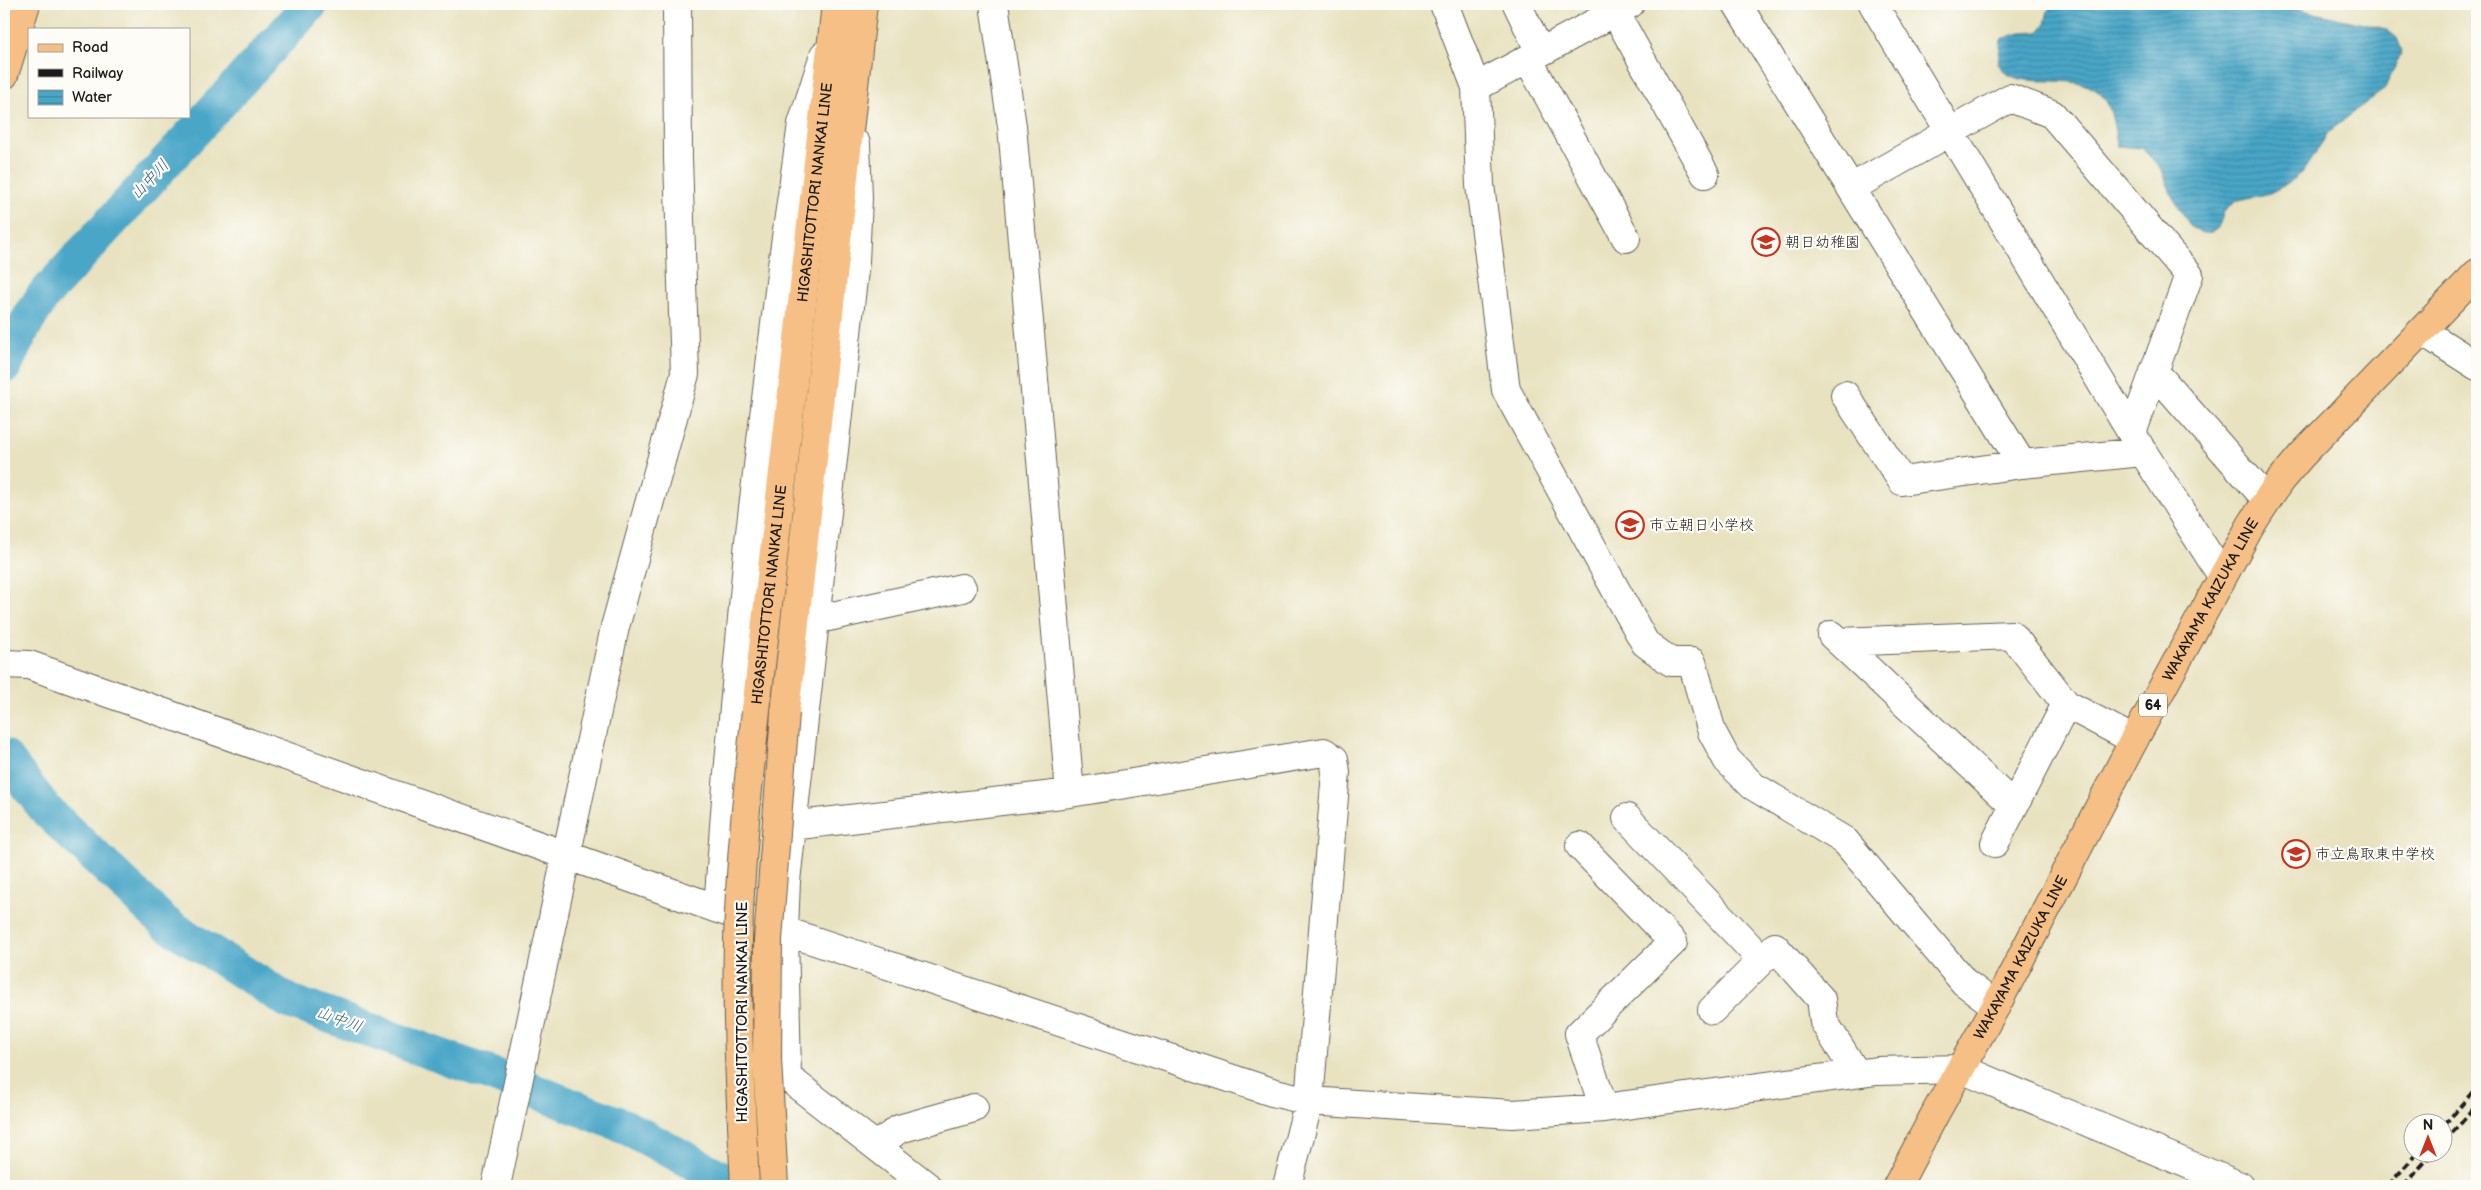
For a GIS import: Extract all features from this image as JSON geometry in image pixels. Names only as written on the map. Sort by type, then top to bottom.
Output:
[{"type":"main road","points":[[4,75],[26,4]]},
{"type":"main road","name":"HIGASHITOTTORI NANKAI LINE","points":[[774,1186],[767,1059],[768,940],[785,713],[863,4]]},
{"type":"main road","name":"HIGASHITOTTORI NANKAI LINE","points":[[745,1186],[739,1060],[738,941],[742,862],[756,710],[835,14]]},
{"type":"main road","name":"WAKAYAMA KAIZUKA LINE","points":[[1897,1186],[1996,1006],[2134,740],[2250,525],[2301,456],[2477,273]]},
{"type":"street","points":[[496,1186],[615,627],[685,374],[678,158],[677,4]]},
{"type":"street","points":[[994,4],[1012,126],[1070,793]]},
{"type":"street","points":[[1444,4],[1476,86],[1480,185],[1506,390],[1644,643],[1671,662],[1692,662],[1712,732],[1727,760],[1753,786],[1845,842],[1964,982],[1996,1006]]},
{"type":"street","points":[[1517,4],[1534,55],[1626,238]]},
{"type":"street","points":[[1737,4],[2022,464]]},
{"type":"street","points":[[1872,4],[2137,443],[2222,576]]},
{"type":"street","points":[[1476,86],[1623,8],[1705,174]]},
{"type":"street","points":[[718,910],[749,541],[782,266],[802,124],[835,14]]},
{"type":"street","points":[[855,75],[858,198],[855,261],[786,880],[784,930],[787,1077],[927,1186]]},
{"type":"street","points":[[1851,188],[2010,98],[2052,114],[2189,275],[2154,371],[2137,443]]},
{"type":"street","points":[[2422,331],[2477,366]]},
{"type":"street","points":[[2154,371],[2267,500]]},
{"type":"street","points":[[1845,395],[1902,481],[2022,464],[2137,443]]},
{"type":"street","points":[[814,620],[962,588]]},
{"type":"street","points":[[2014,806],[1833,635],[2012,635],[2066,704],[2134,740]]},
{"type":"street","points":[[10,664],[29,665],[718,910],[784,930],[1262,1088],[1309,1101],[1512,1114],[1604,1108],[1877,1070],[1961,1069],[2240,1186]]},
{"type":"street","points":[[1995,843],[2066,704]]},
{"type":"street","points":[[791,826],[1070,793],[1324,752],[1334,759],[1336,772],[1309,1101],[1287,1186]]},
{"type":"street","points":[[1627,818],[1762,960]]},
{"type":"street","points":[[1580,846],[1673,942],[1579,1034],[1604,1108]]},
{"type":"street","points":[[1712,1010],[1775,947],[1822,999],[1824,1022],[1856,1073]]},
{"type":"street","points":[[876,1146],[899,1129],[974,1108]]},
{"type":"water","points":[[2056,4],[2275,4],[2386,29],[2397,38],[2402,51],[2385,89],[2345,118],[2327,135],[2304,170],[2289,183],[2270,193],[2235,201],[2224,212],[2219,226],[2210,233],[2202,234],[2191,227],[2172,196],[2162,170],[2142,148],[2117,146],[2113,123],[2106,101],[2097,91],[2087,85],[2074,82],[2020,79],[2008,74],[1998,64],[2001,39],[2020,33],[2039,32],[2045,24],[2048,10]]},
{"type":"waterway","name":"山中川","points":[[4,367],[22,330],[43,296],[311,4]]},
{"type":"waterway","name":"山中川","points":[[4,756],[47,811],[165,923],[288,1001],[488,1073],[624,1126],[737,1186]]},
{"type":"railway","points":[[2454,1113],[2477,1087]]},
{"type":"railway","points":[[2454,1131],[2477,1105]]},
{"type":"railway","points":[[2388,1186],[2409,1162]]},
{"type":"railway","points":[[2403,1186],[2425,1162]]},
{"type":"place","name":"朝日幼稚園","points":[[1766,242]]},
{"type":"place","name":"市立朝日小学校","points":[[1630,525]]},
{"type":"place","name":"市立鳥取東中学校","points":[[2296,854]]}]
